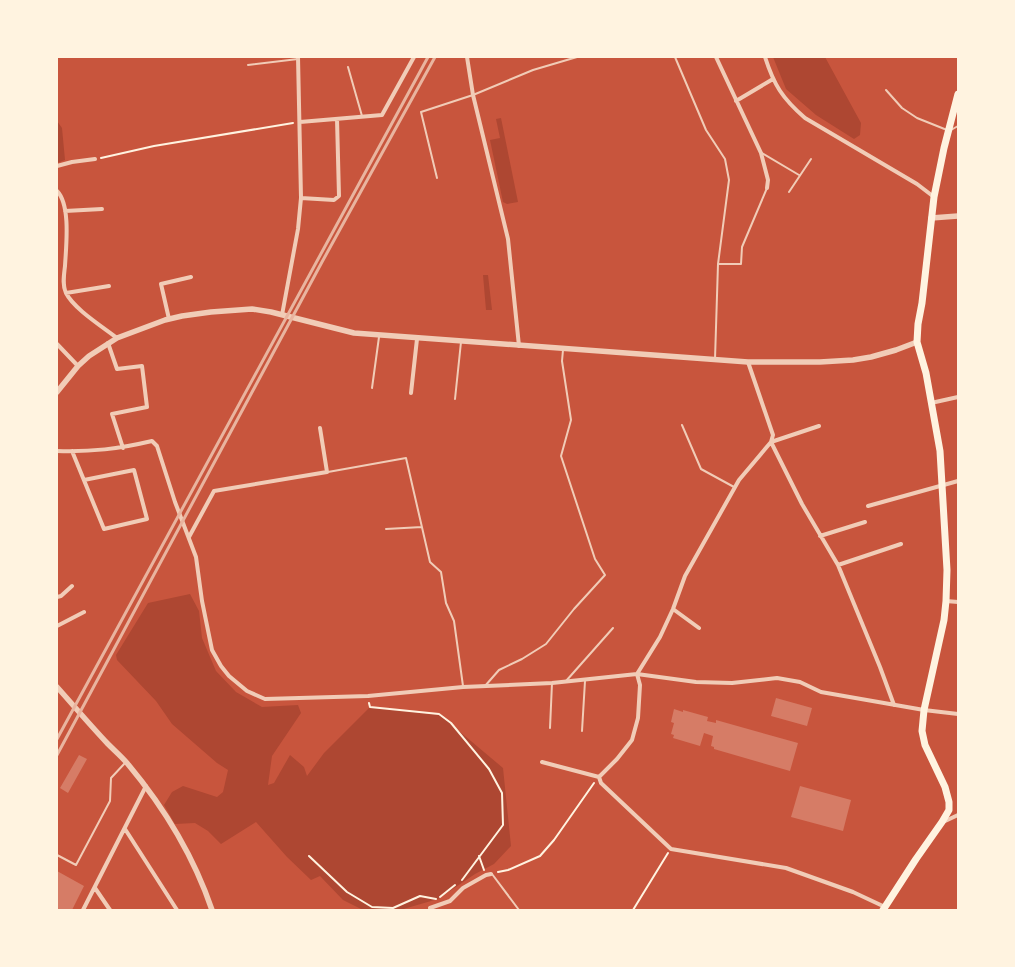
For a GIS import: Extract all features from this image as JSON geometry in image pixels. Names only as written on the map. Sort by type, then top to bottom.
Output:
[{"type":"main road","points":[[884,908],[949,810],[948,795],[925,746],[922,731],[924,710],[941,636],[946,601],[947,570],[940,451],[926,373],[917,342],[934,197],[944,148],[958,94]]},
{"type":"street","points":[[300,122],[382,115],[411,59],[414,57]]},
{"type":"street","points":[[467,57],[473,95],[508,239],[519,346]]},
{"type":"street","points":[[716,57],[761,153],[768,180],[767,188]]},
{"type":"street","points":[[765,57],[773,79],[782,95],[790,105],[805,118],[917,184],[934,197]]},
{"type":"street","points":[[282,315],[298,229],[301,198],[298,58]]},
{"type":"street","points":[[736,101],[773,79]]},
{"type":"street","points":[[301,198],[334,200],[340,196],[337,119]]},
{"type":"street","points":[[57,166],[72,162],[95,160]]},
{"type":"street","points":[[57,191],[60,194],[65,212],[67,234],[64,283],[66,293],[76,306],[117,338]]},
{"type":"street","points":[[65,212],[102,209]]},
{"type":"street","points":[[931,218],[958,216]]},
{"type":"street","points":[[169,320],[162,284],[191,277]]},
{"type":"street","points":[[66,293],[109,286]]},
{"type":"street","points":[[57,392],[78,366],[89,356],[117,338],[169,320],[211,312],[252,309],[354,333],[417,339],[564,348],[748,362],[820,362],[853,360],[896,350],[917,342]]},
{"type":"street","points":[[411,393],[417,339]]},
{"type":"street","points":[[108,343],[117,369],[142,366],[147,407],[112,414],[123,448]]},
{"type":"street","points":[[57,344],[78,366]]},
{"type":"street","points":[[599,777],[617,759],[632,740],[638,718],[640,685],[637,674],[660,637],[673,609],[685,576],[739,480],[771,442],[773,435],[748,362]]},
{"type":"street","points":[[931,403],[958,397]]},
{"type":"street","points":[[771,442],[819,426]]},
{"type":"street","points":[[189,537],[214,492],[327,472],[320,428]]},
{"type":"street","points":[[57,451],[72,452],[107,450],[152,441],[157,446],[175,502],[196,557],[202,601],[212,650],[221,666],[229,676],[247,691],[265,699],[368,696],[463,687],[565,682],[637,674],[696,682],[732,683],[777,678],[800,682],[821,692],[924,710],[958,714]]},
{"type":"street","points":[[771,442],[802,504],[838,565],[894,705]]},
{"type":"street","points":[[72,452],[104,529],[147,519],[134,470],[84,480]]},
{"type":"street","points":[[868,506],[958,481]]},
{"type":"street","points":[[820,536],[865,522]]},
{"type":"street","points":[[838,565],[901,544]]},
{"type":"street","points":[[57,597],[61,596],[72,586]]},
{"type":"street","points":[[946,601],[958,602]]},
{"type":"street","points":[[673,609],[699,628]]},
{"type":"street","points":[[57,626],[84,612]]},
{"type":"street","points":[[57,687],[126,762],[146,786],[162,809],[196,869],[212,910]]},
{"type":"street","points":[[542,762],[599,777]]},
{"type":"street","points":[[599,777],[601,783],[670,849],[786,868],[853,892],[884,908]]},
{"type":"street","points":[[83,910],[146,786]]},
{"type":"street","points":[[942,822],[958,815]]},
{"type":"street","points":[[125,829],[177,910]]},
{"type":"street","points":[[430,908],[450,901],[463,888],[489,874]]},
{"type":"street","points":[[95,888],[110,910]]},
{"type":"lane","points":[[437,178],[421,112],[473,95],[533,70],[577,57]]},
{"type":"lane","points":[[676,57],[706,130],[725,159],[729,180],[718,264],[715,360]]},
{"type":"lane","points":[[248,65],[298,58]]},
{"type":"lane","points":[[348,67],[362,117]]},
{"type":"lane","points":[[886,90],[902,108],[917,118],[949,131],[958,126]]},
{"type":"lane","points":[[761,153],[799,175]]},
{"type":"lane","points":[[788,192],[811,159]]},
{"type":"lane","points":[[718,264],[741,264],[742,247],[767,188]]},
{"type":"lane","points":[[372,388],[379,335]]},
{"type":"lane","points":[[455,399],[462,341]]},
{"type":"lane","points":[[484,686],[499,670],[522,659],[546,644],[574,609],[605,575],[595,559],[561,456],[571,420],[562,361],[564,348]]},
{"type":"lane","points":[[682,425],[701,469],[735,488]]},
{"type":"lane","points":[[327,472],[406,458],[430,562],[441,572],[446,603],[454,621],[463,687]]},
{"type":"lane","points":[[386,529],[422,526]]},
{"type":"lane","points":[[565,682],[613,628]]},
{"type":"lane","points":[[582,731],[585,680]]},
{"type":"lane","points":[[550,728],[552,683]]},
{"type":"lane","points":[[57,855],[76,865],[110,801],[111,778],[126,762]]},
{"type":"lane","points":[[489,874],[519,910]]},
{"type":"path","points":[[95,160],[154,146],[300,122]]},
{"type":"path","points":[[309,856],[347,892],[372,907],[393,908],[420,896],[438,899],[462,880],[478,856],[503,825],[502,793],[489,769],[451,723],[440,714],[370,707],[368,696]]},
{"type":"path","points":[[478,856],[489,874],[508,870],[540,856],[554,840],[599,777]]},
{"type":"path","points":[[633,910],[670,849]]},
{"type":"shaded area","points":[[773,57],[825,57],[861,123],[860,135],[854,139],[816,115],[786,89]]},
{"type":"shaded area","points":[[501,118],[518,202],[507,204],[503,202],[490,140],[500,138],[496,119]]},
{"type":"shaded area","points":[[57,121],[62,128],[65,160],[57,163]]},
{"type":"shaded area","points":[[483,275],[488,275],[492,310],[486,310]]},
{"type":"shaded area","points":[[190,594],[199,611],[202,638],[216,671],[236,692],[262,707],[298,705],[301,713],[272,756],[268,785],[274,783],[290,755],[304,767],[307,776],[324,753],[370,707],[440,715],[503,768],[511,846],[494,864],[475,874],[438,899],[400,910],[363,910],[343,900],[320,876],[311,880],[287,857],[256,822],[221,844],[208,831],[195,823],[175,824],[164,805],[172,792],[183,786],[217,797],[223,792],[228,770],[217,763],[172,724],[156,701],[117,660],[116,655],[148,603]]},
{"type":"building","points":[[776,698],[812,708],[807,726],[771,716]]},
{"type":"building","points":[[674,709],[708,717],[707,721],[716,723],[716,720],[798,743],[790,771],[714,749],[714,747],[711,746],[713,736],[704,733],[700,746],[673,738],[674,735],[671,734],[674,723],[671,722]]},
{"type":"building","points":[[79,755],[87,759],[68,793],[60,788]]},
{"type":"building","points":[[800,786],[851,800],[843,831],[791,817]]},
{"type":"building","points":[[57,871],[84,886],[72,910],[57,910]]},
{"type":"railway","points":[[57,739],[428,57]]},
{"type":"railway","points":[[57,755],[322,262],[435,57]]}]
